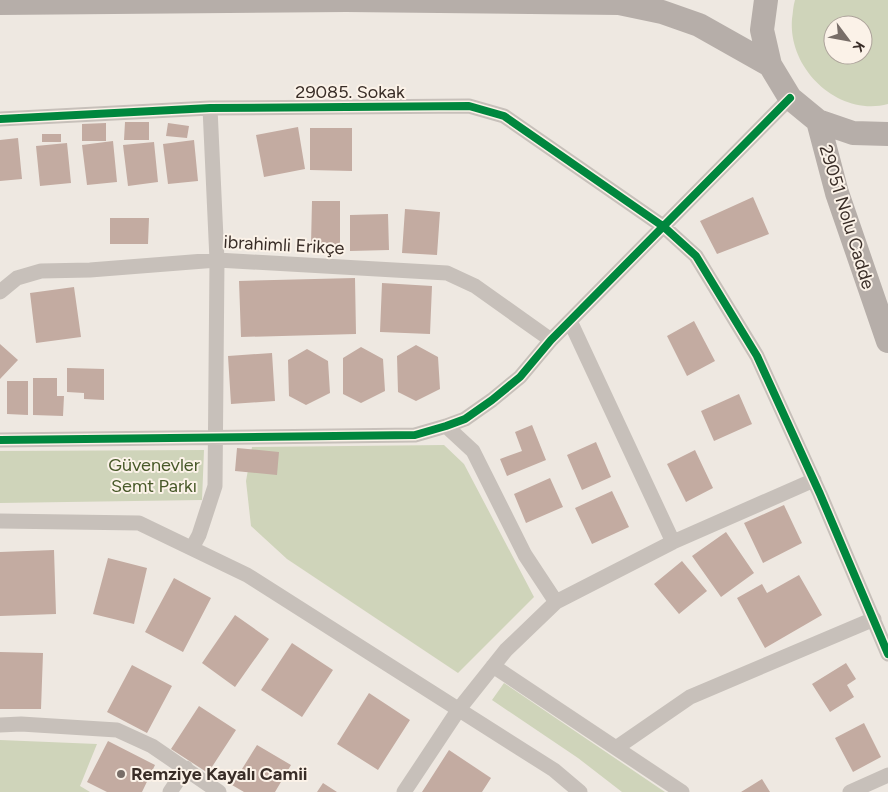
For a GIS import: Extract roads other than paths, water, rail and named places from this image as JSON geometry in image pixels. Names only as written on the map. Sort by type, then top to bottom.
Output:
[{"type":"main road","points":[[0,3],[361,0],[544,4],[619,3],[662,12],[699,25],[770,65]]},
{"type":"main road","name":"29051 Nolu Cadde","points":[[766,0],[762,30],[770,65],[790,98],[818,121],[853,133],[888,134]]},
{"type":"main road","name":"29051 Nolu Cadde","points":[[818,121],[837,193],[888,341]]},
{"type":"street","points":[[0,440],[415,435],[465,419],[520,377],[570,321],[790,98]]},
{"type":"street","name":"29085. Sokak","points":[[0,119],[210,108],[469,106],[504,116],[664,227],[696,256],[757,356],[814,480],[888,654]]},
{"type":"street","points":[[192,548],[199,535],[215,486],[217,260],[210,108]]},
{"type":"street","name":"ibrahimli Erikçe","points":[[0,292],[17,278],[41,271],[90,270],[217,260],[447,273],[475,286],[552,340]]},
{"type":"street","points":[[570,321],[673,542]]},
{"type":"street","points":[[446,426],[473,451],[525,555],[556,602]]},
{"type":"street","points":[[404,792],[459,709],[493,666],[506,650],[556,602],[673,542],[814,480]]},
{"type":"street","points":[[0,522],[138,522],[247,575],[554,770],[580,792]]},
{"type":"street","points":[[616,748],[690,697],[874,619]]},
{"type":"street","points":[[493,666],[682,792]]},
{"type":"street","points":[[0,725],[21,724],[117,730],[152,746],[219,792]]},
{"type":"street","points":[[170,792],[186,768]]},
{"type":"street","points":[[850,792],[888,775]]},
{"type":"place","name":"Remziye Kayalı Camii","points":[[121,774]]},
{"type":"park label","name":"Güvenevler Semt Parkı","points":[[154,475]]}]
